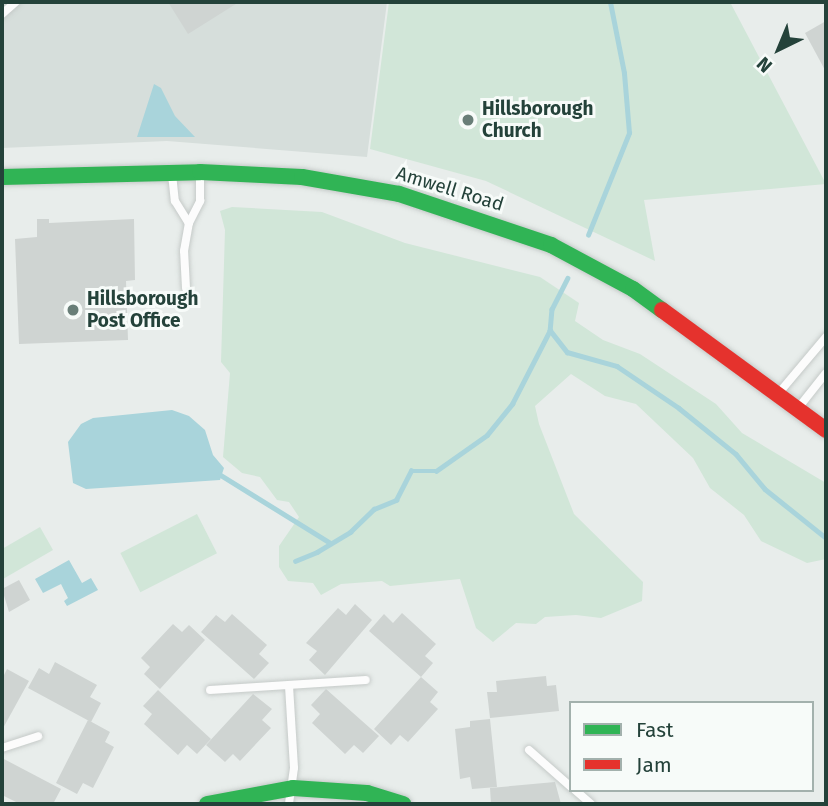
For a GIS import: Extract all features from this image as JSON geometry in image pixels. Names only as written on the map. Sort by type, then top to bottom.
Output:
[{"type":"main road","name":"Amwell Road","points":[[2,177],[200,172],[337,181],[399,194],[514,231],[633,289],[826,430]]},
{"type":"main road","points":[[207,804],[258,791],[293,788],[367,793],[404,804]]},
{"type":"lane","points":[[2,14],[16,2]]},
{"type":"lane","points":[[172,172],[175,201],[189,223]]},
{"type":"lane","points":[[186,288],[189,223],[200,201],[200,172]]},
{"type":"lane","points":[[778,394],[826,337]]},
{"type":"lane","points":[[797,409],[826,373]]},
{"type":"lane","points":[[210,690],[366,680]]},
{"type":"lane","points":[[289,685],[293,788],[289,804]]},
{"type":"lane","points":[[2,748],[38,736]]},
{"type":"lane","points":[[529,750],[569,785]]},
{"type":"lane","points":[[577,792],[591,804]]},
{"type":"shaded area","points":[[2,2],[387,2],[367,157],[167,141],[2,148]]},
{"type":"green space","points":[[389,2],[730,2],[826,184],[644,200],[655,261],[486,181],[370,149]]},
{"type":"green space","points":[[232,207],[322,212],[405,243],[540,277],[579,303],[575,321],[603,340],[640,354],[716,404],[742,433],[826,483],[826,559],[807,563],[761,541],[744,515],[710,488],[693,458],[636,404],[605,396],[571,374],[535,406],[539,424],[574,514],[643,582],[642,601],[601,618],[576,615],[545,617],[536,624],[516,623],[493,642],[476,628],[460,579],[390,586],[382,581],[341,584],[321,595],[313,583],[288,581],[279,567],[279,546],[299,517],[289,502],[277,500],[260,477],[242,473],[223,457],[230,373],[221,362],[225,230],[220,211]]},
{"type":"green space","points":[[197,514],[217,553],[140,592],[120,553]]},
{"type":"green space","points":[[40,527],[53,550],[3,579],[2,549]]},
{"type":"water","points":[[154,84],[161,88],[175,116],[195,137],[137,137]]},
{"type":"water","points":[[172,410],[189,416],[205,430],[213,455],[224,468],[220,480],[86,489],[73,483],[68,442],[81,424],[93,418]]},
{"type":"water","points":[[69,560],[82,583],[91,578],[98,590],[67,606],[64,601],[68,598],[61,584],[43,593],[35,579]]},
{"type":"building","points":[[168,2],[239,2],[188,34]]},
{"type":"building","points":[[826,21],[826,72],[805,33]]},
{"type":"building","name":"Hillsborough Post Office","points":[[37,219],[49,219],[49,223],[134,219],[135,280],[126,281],[128,340],[19,344],[15,239],[37,237]]},
{"type":"building","points":[[19,580],[30,600],[9,612],[2,589]]},
{"type":"building","points":[[355,604],[372,620],[325,675],[309,660],[317,651],[306,643],[338,608],[346,615]]},
{"type":"building","points":[[402,613],[436,644],[425,656],[433,663],[421,677],[369,631],[384,614],[393,623]]},
{"type":"building","points":[[232,614],[267,645],[259,654],[269,663],[254,679],[201,632],[216,615],[225,622]]},
{"type":"building","points":[[173,624],[182,632],[189,625],[205,640],[160,689],[144,674],[150,667],[141,658]]},
{"type":"building","points":[[55,662],[97,685],[90,697],[101,703],[91,722],[28,688],[39,668],[49,674]]},
{"type":"building","points":[[7,669],[29,681],[2,730],[2,679]]},
{"type":"building","points":[[546,676],[547,686],[556,685],[559,711],[490,718],[487,692],[497,692],[496,681]]},
{"type":"building","points":[[421,677],[438,692],[430,702],[438,709],[408,742],[400,735],[391,745],[374,729]]},
{"type":"building","points":[[326,689],[379,736],[363,753],[354,745],[345,754],[312,723],[320,714],[311,705]]},
{"type":"building","points":[[158,690],[211,739],[197,754],[187,745],[178,755],[144,724],[152,714],[143,706]]},
{"type":"building","points":[[253,694],[272,709],[262,720],[271,728],[240,761],[233,754],[225,762],[206,745]]},
{"type":"building","points":[[490,719],[497,787],[472,789],[470,777],[460,779],[455,729],[470,727],[470,721]]},
{"type":"building","points":[[88,720],[110,732],[105,742],[114,747],[93,788],[83,783],[77,794],[56,783]]},
{"type":"building","points":[[2,758],[61,789],[53,804],[20,804],[2,795]]},
{"type":"building","points":[[555,782],[561,804],[491,804],[490,788]]},
{"type":"waterway","points":[[588,235],[629,133],[624,73],[610,2]]},
{"type":"waterway","points":[[568,278],[552,309],[550,330],[567,352],[617,366],[679,408],[736,454],[765,489],[825,537]]},
{"type":"waterway","points":[[295,561],[317,552],[350,532],[374,509],[396,500],[411,471],[436,471],[487,435],[512,404],[550,330]]},
{"type":"waterway","points":[[219,474],[329,542]]},
{"type":"traffic: fast","points":[[2,177],[200,172],[302,177],[399,194],[551,245],[633,289],[662,310]]},
{"type":"traffic: fast","points":[[207,804],[293,788],[367,793],[403,804]]},
{"type":"traffic: jam","points":[[662,310],[826,430]]},
{"type":"place","name":"Hillsborough Church","points":[[468,120]]},
{"type":"place","name":"Hillsborough Post Office","points":[[73,310]]}]
